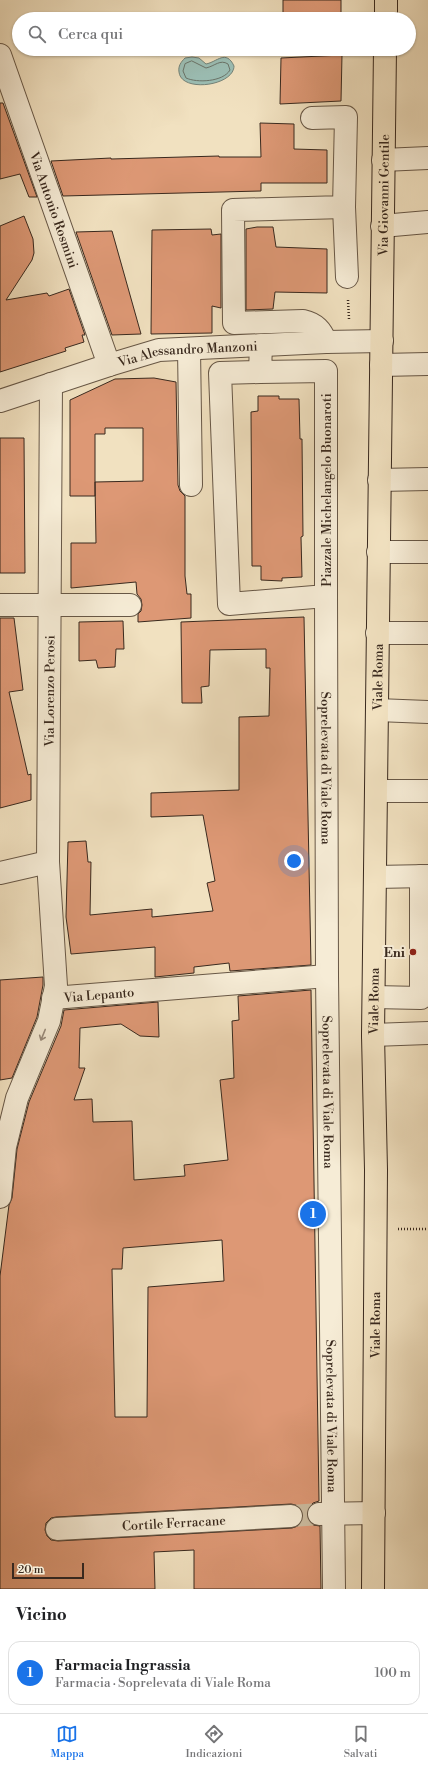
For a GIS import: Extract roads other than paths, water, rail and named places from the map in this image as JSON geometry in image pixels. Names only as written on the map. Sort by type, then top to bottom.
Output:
[{"type":"main road","points":[[386,0],[386,12]]},
{"type":"main road","name":"Via Giovanni Gentile","points":[[382,341],[385,56]]},
{"type":"main road","name":"Viale Roma","points":[[373,1589],[376,1170],[373,1035],[378,552],[382,341]]},
{"type":"street","name":"Via Antonio Rosmini","points":[[0,55],[109,365]]},
{"type":"street","points":[[312,118],[346,117],[344,207],[347,278]]},
{"type":"street","points":[[383,160],[428,158]]},
{"type":"street","points":[[326,342],[322,332],[314,324],[303,321],[234,323],[233,210],[344,207]]},
{"type":"street","points":[[382,226],[428,222]]},
{"type":"street","name":"Via Alessandro Manzoni","points":[[0,401],[160,350],[350,341],[382,341]]},
{"type":"street","points":[[260,372],[261,345]]},
{"type":"street","points":[[189,349],[191,485]]},
{"type":"street","points":[[381,365],[428,364]]},
{"type":"street","name":"Piazzale Michelangelo Buonaroti","points":[[326,371],[326,596],[229,604],[220,373],[260,372],[326,371]]},
{"type":"street","name":"Via Lorenzo Perosi","points":[[51,384],[51,604],[48,862],[56,986],[53,998]]},
{"type":"street","points":[[379,480],[428,479]]},
{"type":"street","points":[[378,552],[428,552]]},
{"type":"street","name":"Soprelevata di Viale Roma","points":[[326,596],[326,1514],[334,1589]]},
{"type":"street","points":[[0,605],[130,605]]},
{"type":"street","points":[[378,633],[428,633]]},
{"type":"street","points":[[377,710],[428,712]]},
{"type":"street","points":[[376,791],[428,791]]},
{"type":"street","points":[[0,873],[48,862]]},
{"type":"street","points":[[373,1035],[424,1033],[421,998],[425,876],[375,877]]},
{"type":"street","name":"Via Lepanto","points":[[0,1197],[9,1099],[49,1021],[53,998],[327,976]]},
{"type":"street","points":[[374,997],[421,998]]},
{"type":"street","points":[[326,1514],[374,1513]]},
{"type":"street","name":"Cortile Ferracane","points":[[57,1529],[292,1516]]},
{"type":"water","points":[[185,58],[199,58],[206,64],[221,58],[228,58],[234,66],[232,73],[226,78],[217,82],[197,85],[188,83],[182,79],[179,68]]},
{"type":"tunnel","points":[[291,1516],[319,1514]]},
{"type":"place","name":"Eni","points":[[413,952]]},
{"type":"place","name":"Farmacia Ingrassia","points":[[313,1214]]}]
